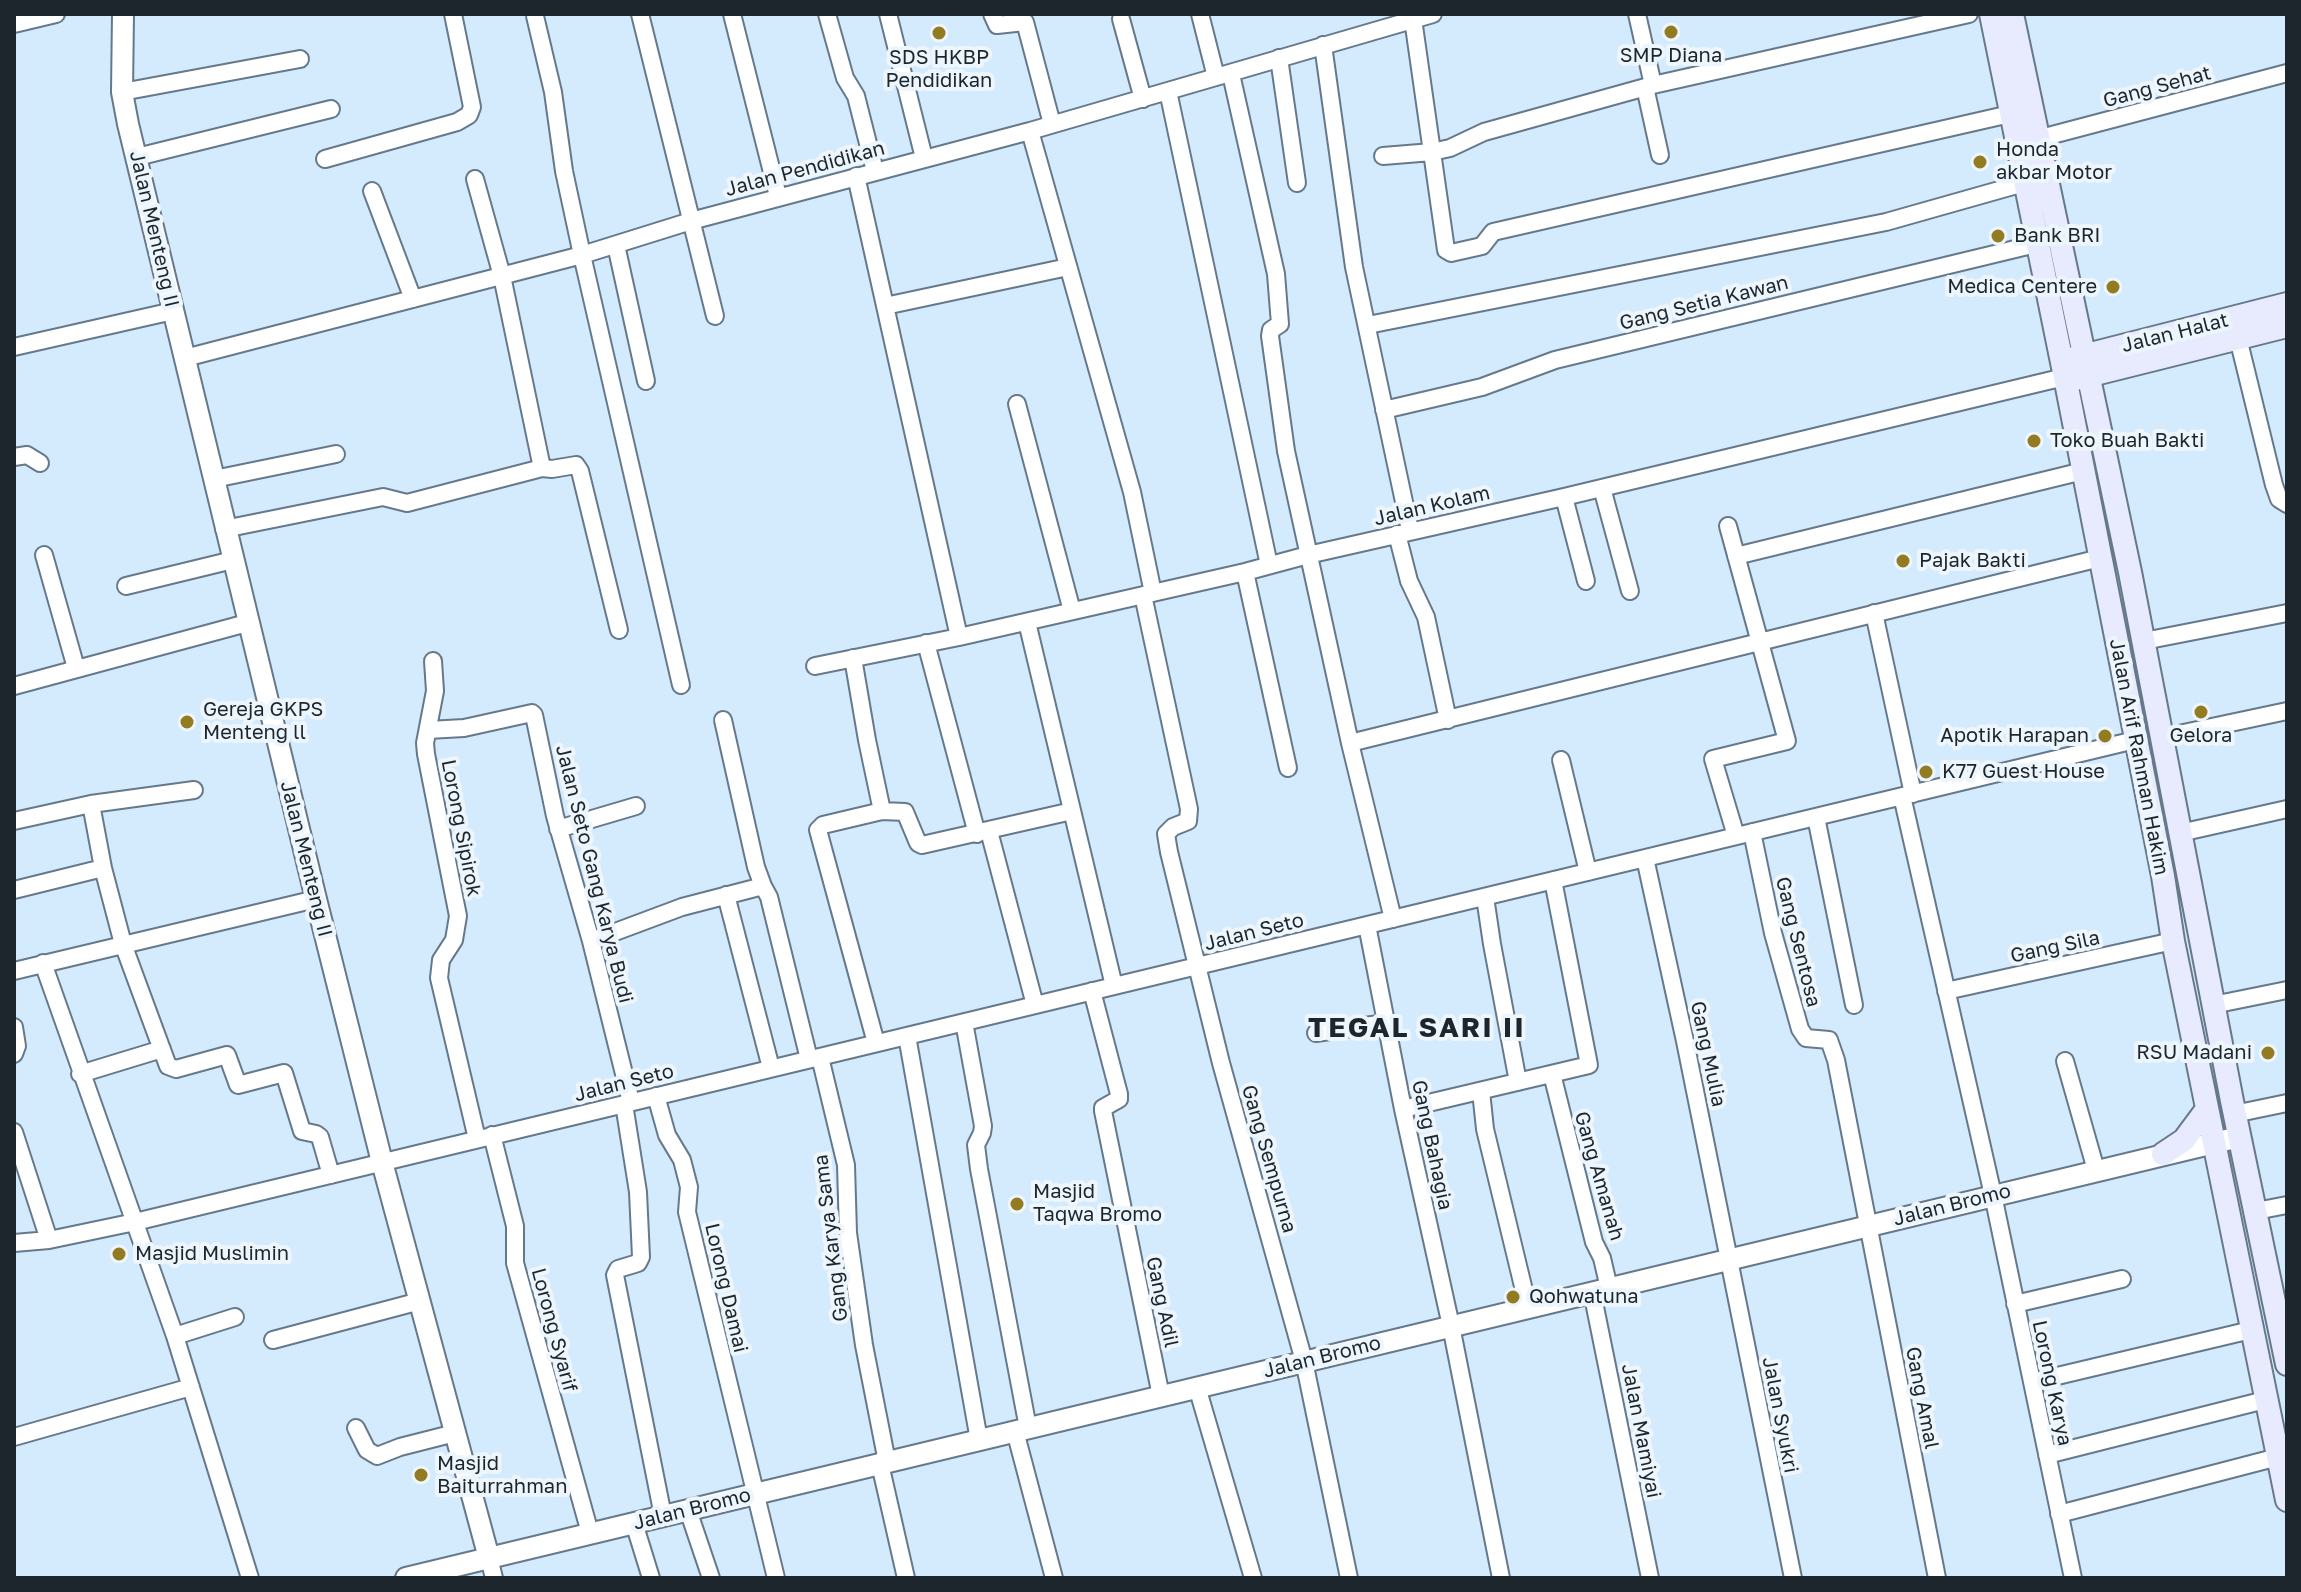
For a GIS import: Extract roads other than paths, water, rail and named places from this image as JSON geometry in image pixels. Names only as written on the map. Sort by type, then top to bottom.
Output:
[{"type":"main road","name":"Jalan Arif Rahman Hakim","points":[[1991,14],[2163,876],[2173,941],[2287,1500]]},
{"type":"main road","name":"Jalan Arif Rahman Hakim","points":[[2012,14],[2144,641],[2160,738],[2234,1114],[2286,1350]]},
{"type":"main road","name":"Jalan Halat","points":[[2062,374],[2287,304]]},
{"type":"main road","name":"Jalan Halat","points":[[2087,366],[2287,326]]},
{"type":"main road","points":[[2163,876],[2188,871]]},
{"type":"main road","points":[[2163,1154],[2184,1140],[2207,1109]]},
{"type":"street","points":[[14,24],[56,14]]},
{"type":"street","name":"Jalan Menteng II","points":[[123,14],[122,92],[224,529],[382,1162],[491,1568]]},
{"type":"street","points":[[325,159],[457,122],[469,115],[472,107],[453,14]]},
{"type":"street","points":[[640,14],[715,316]]},
{"type":"street","points":[[732,14],[778,196]]},
{"type":"street","points":[[827,14],[845,78],[856,96],[875,171]]},
{"type":"street","points":[[888,14],[924,158]]},
{"type":"street","points":[[992,14],[997,25],[1025,22],[1052,124]]},
{"type":"street","points":[[1200,14],[1223,76],[1276,274],[1280,324],[1271,330],[1270,336],[1286,451],[1350,743],[1393,919]]},
{"type":"street","name":"Jalan Pendidikan","points":[[185,358],[582,255],[778,196],[1030,131],[1323,45],[1379,21],[1433,14]]},
{"type":"street","points":[[1637,14],[1660,155]]},
{"type":"street","points":[[1383,156],[1450,148],[1484,132],[1649,86],[1969,14]]},
{"type":"street","points":[[535,16],[553,92],[564,171],[582,255],[681,685]]},
{"type":"street","points":[[1121,19],[1143,99]]},
{"type":"street","points":[[1413,19],[1446,250],[1451,253],[1482,246],[1493,232],[2010,114]]},
{"type":"street","points":[[1323,45],[1351,252],[1384,410],[1409,581],[1426,617],[1448,720]]},
{"type":"street","points":[[1279,58],[1297,183]]},
{"type":"street","points":[[122,92],[300,59]]},
{"type":"street","name":"Gang Sehat","points":[[2037,139],[2287,73]]},
{"type":"street","points":[[1168,91],[1269,565]]},
{"type":"street","points":[[137,157],[331,109]]},
{"type":"street","points":[[1030,131],[1132,492],[1148,594]]},
{"type":"street","points":[[856,176],[959,637]]},
{"type":"street","points":[[475,179],[502,276],[542,468]]},
{"type":"street","points":[[1368,325],[1886,222],[2024,183]]},
{"type":"street","points":[[372,191],[413,299]]},
{"type":"street","name":"Gang Setia Kawan","points":[[1384,410],[1482,387],[1555,360],[2036,244]]},
{"type":"street","points":[[616,245],[646,381]]},
{"type":"street","points":[[885,306],[1068,267]]},
{"type":"street","points":[[14,347],[173,311]]},
{"type":"street","points":[[2238,338],[2274,485],[2279,499],[2287,504]]},
{"type":"street","name":"Jalan Kolam","points":[[815,666],[959,637],[1245,572],[1404,532],[1602,488],[2062,374]]},
{"type":"street","points":[[1017,404],[1072,611]]},
{"type":"street","points":[[214,479],[336,454]]},
{"type":"street","points":[[14,457],[27,455],[40,463]]},
{"type":"street","points":[[224,529],[383,497],[407,503],[542,468],[574,464],[579,467],[619,630]]},
{"type":"street","points":[[1736,556],[2083,471]]},
{"type":"street","points":[[1602,488],[1630,591]]},
{"type":"street","points":[[1564,497],[1586,581]]},
{"type":"street","points":[[1728,526],[1787,741],[1713,759],[1744,834]]},
{"type":"street","points":[[44,555],[76,668]]},
{"type":"street","points":[[1350,743],[2100,558]]},
{"type":"street","points":[[126,586],[233,560]]},
{"type":"street","points":[[1245,572],[1288,768]]},
{"type":"street","name":"Gang Sempurna","points":[[1148,594],[1189,809],[1188,821],[1168,831],[1166,839],[1221,1063],[1304,1361],[1349,1578]]},
{"type":"street","name":"Lorong Karya","points":[[1874,613],[1946,991],[1993,1195],[2073,1578]]},
{"type":"street","points":[[2144,641],[2287,613]]},
{"type":"street","points":[[1027,622],[1114,986]]},
{"type":"street","points":[[14,686],[247,623]]},
{"type":"street","points":[[926,643],[1035,1005]]},
{"type":"street","points":[[853,658],[882,811]]},
{"type":"street","name":"Lorong Sipirok","points":[[433,661],[435,691],[426,754],[458,916],[454,940],[441,960],[439,978],[484,1137]]},
{"type":"street","points":[[2160,738],[2287,711]]},
{"type":"street","name":"Jalan Seto Gang Karya Budi","points":[[428,730],[473,727],[533,714],[558,829],[591,941],[628,1103],[638,1192],[641,1257],[640,1262],[618,1269],[615,1275],[663,1516]]},
{"type":"street","name":"Gang Karya Sama","points":[[723,720],[756,867],[769,897],[846,1165],[848,1233],[864,1345],[906,1578]]},
{"type":"street","name":"Jalan Seto","points":[[14,1243],[49,1240],[135,1222],[2135,740]]},
{"type":"street","points":[[1561,760],[1588,872]]},
{"type":"street","points":[[14,821],[91,804],[194,790]]},
{"type":"street","points":[[91,804],[103,868],[123,944],[168,1066],[176,1069],[227,1055],[238,1085],[284,1073],[302,1131],[320,1137],[331,1175]]},
{"type":"street","points":[[558,829],[636,806]]},
{"type":"street","points":[[2180,833],[2287,809]]},
{"type":"street","points":[[876,1043],[818,830],[823,825],[882,811],[905,812],[918,843],[922,845],[1072,811]]},
{"type":"street","points":[[1816,817],[1854,1005]]},
{"type":"street","name":"Gang Sentosa","points":[[1744,834],[1800,1029],[1806,1038],[1829,1040],[1831,1043],[1868,1225]]},
{"type":"street","name":"Gang Mulia","points":[[1645,858],[1728,1259]]},
{"type":"street","points":[[14,890],[103,868]]},
{"type":"street","points":[[1403,1109],[1589,1065],[1553,880]]},
{"type":"street","points":[[591,941],[682,907],[763,886]]},
{"type":"street","points":[[726,895],[771,1068]]},
{"type":"street","points":[[1485,897],[1518,1082]]},
{"type":"street","points":[[14,971],[316,899]]},
{"type":"street","name":"Gang Bahagia","points":[[1367,925],[1501,1578]]},
{"type":"street","name":"Gang Sila","points":[[1946,991],[2173,941]]},
{"type":"street","points":[[43,963],[175,1336],[250,1578]]},
{"type":"street","points":[[2213,1005],[2287,990]]},
{"type":"street","name":"Gang Adil","points":[[1092,991],[1119,1094],[1117,1102],[1103,1108],[1103,1111],[1161,1396]]},
{"type":"street","points":[[964,1022],[983,1126],[976,1145],[979,1169],[1022,1430],[1054,1578]]},
{"type":"street","points":[[1316,1033],[1386,1023]]},
{"type":"street","points":[[14,1027],[17,1046],[14,1054]]},
{"type":"street","points":[[907,1036],[979,1440]]},
{"type":"street","points":[[80,1074],[162,1049]]},
{"type":"street","points":[[2065,1061],[2096,1170]]},
{"type":"street","name":"Gang Amanah","points":[[1552,1074],[1594,1242],[1602,1258],[1601,1290]]},
{"type":"street","points":[[1481,1091],[1485,1129],[1528,1307]]},
{"type":"street","name":"Lorong Damai","points":[[656,1096],[667,1135],[682,1160],[689,1187],[687,1212],[776,1578]]},
{"type":"street","points":[[2234,1114],[2287,1103]]},
{"type":"street","points":[[14,1132],[49,1240]]},
{"type":"street","name":"Lorong Syarif","points":[[484,1137],[515,1226],[515,1263],[590,1533]]},
{"type":"street","name":"Jalan Bromo","points":[[406,1578],[491,1568],[590,1533],[2239,1137]]},
{"type":"street","points":[[2256,1211],[2287,1205]]},
{"type":"street","name":"Gang Amal","points":[[1868,1225],[1937,1578]]},
{"type":"street","name":"Jalan Syukri","points":[[1728,1259],[1793,1578]]},
{"type":"street","points":[[2015,1304],[2122,1279]]},
{"type":"street","name":"Jalan Mamiyai","points":[[1601,1290],[1650,1578]]},
{"type":"street","points":[[273,1340],[420,1301]]},
{"type":"street","points":[[175,1336],[235,1317]]},
{"type":"street","points":[[2032,1382],[2251,1330]]},
{"type":"street","points":[[14,1437],[191,1387]]},
{"type":"street","points":[[1197,1387],[1253,1578]]},
{"type":"street","points":[[2047,1455],[2265,1400]]},
{"type":"street","points":[[356,1428],[367,1450],[377,1456],[455,1433]]},
{"type":"street","points":[[2059,1514],[2278,1457]]},
{"type":"street","points":[[688,1510],[711,1578]]},
{"type":"street","points":[[634,1523],[651,1578]]},
{"type":"place","name":"SMP Diana","points":[[1671,32]]},
{"type":"place","name":"SDS HKBP Pendidikan","points":[[939,33]]},
{"type":"place","name":"Honda akbar Motor","points":[[1980,162]]},
{"type":"place","name":"Bank BRI","points":[[1998,236]]},
{"type":"place","name":"Medica Centere","points":[[2113,287]]},
{"type":"place","name":"Toko Buah Bakti","points":[[2034,441]]},
{"type":"place","name":"Pajak Bakti","points":[[1903,561]]},
{"type":"place","name":"Gelora","points":[[2201,712]]},
{"type":"place","name":"Gereja GKPS Menteng ll","points":[[187,722]]},
{"type":"place","name":"Apotik Harapan","points":[[2105,736]]},
{"type":"place","name":"K77 Guest House","points":[[1926,772]]},
{"type":"place","name":"RSU Madani","points":[[2268,1053]]},
{"type":"place","name":"Masjid Taqwa Bromo","points":[[1017,1204]]},
{"type":"place","name":"Masjid Muslimin","points":[[119,1254]]},
{"type":"place","name":"Qohwatuna","points":[[1513,1297]]},
{"type":"place","name":"Masjid Baiturrahman","points":[[421,1475]]},
{"type":"district","name":"TEGAL SARI II","points":[[1417,1028]]}]
